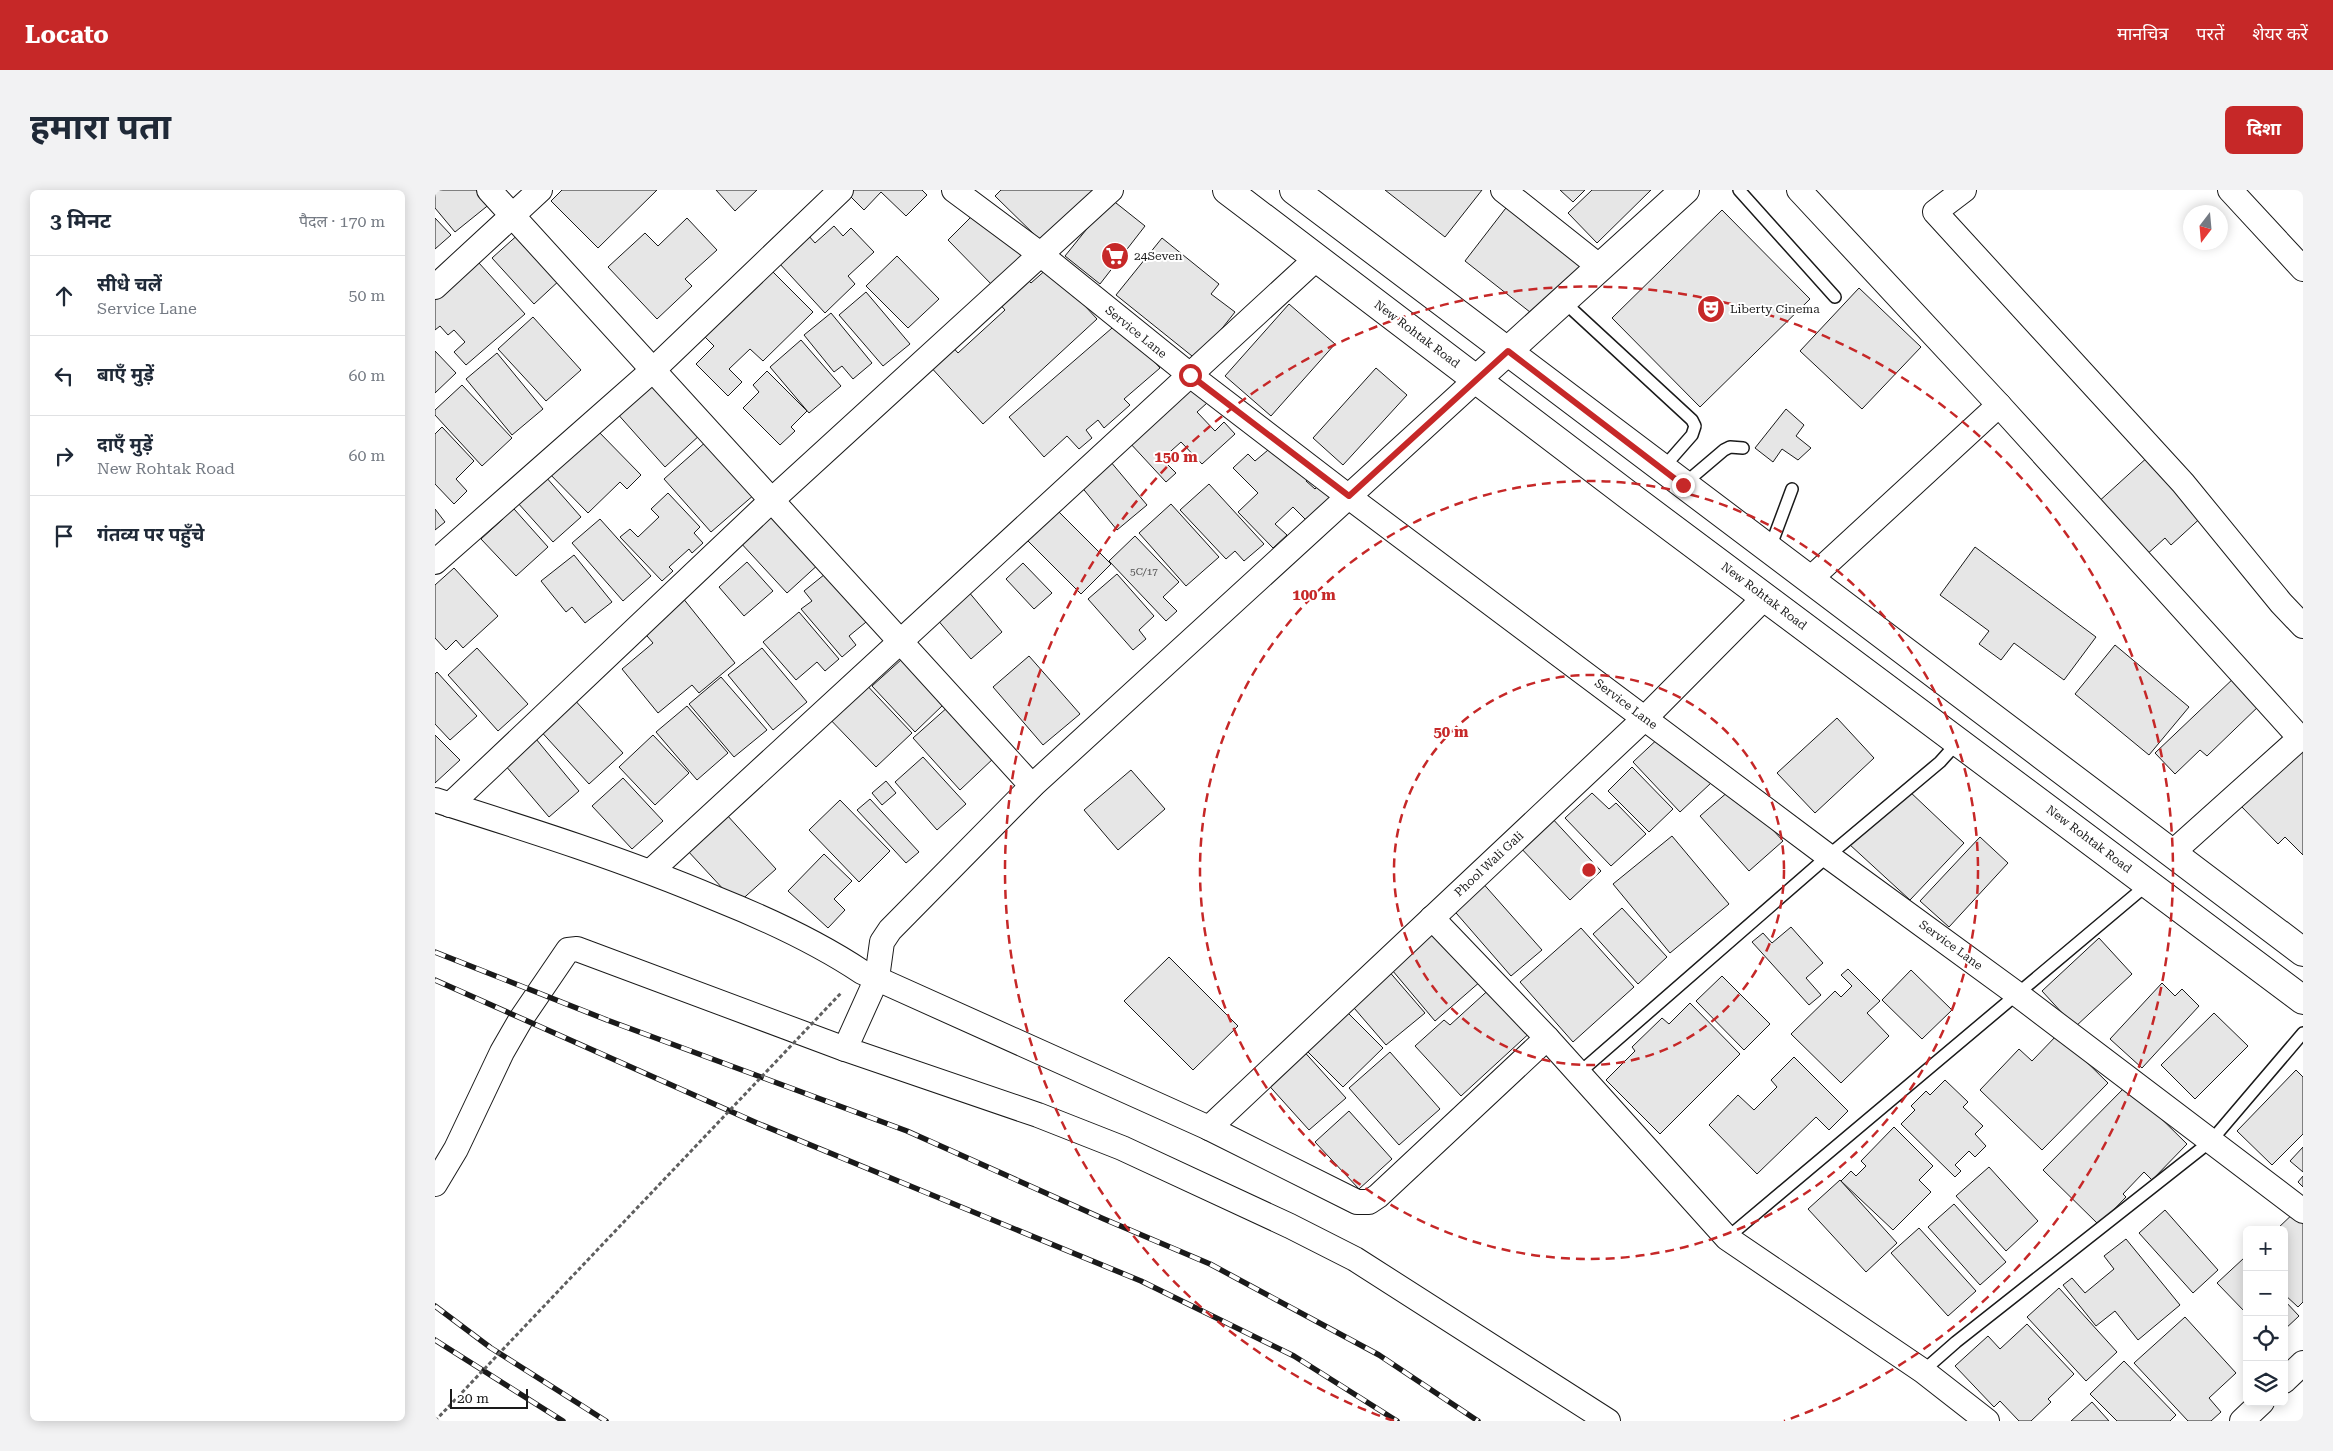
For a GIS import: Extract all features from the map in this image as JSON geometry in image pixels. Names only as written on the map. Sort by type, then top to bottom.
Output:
[{"type":"main road","name":"New Rohtak Road","points":[[1227,190],[2303,1000]]},
{"type":"main road","points":[[1294,190],[2303,952]]},
{"type":"main road","points":[[1477,379],[1600,267],[1674,193]]},
{"type":"street","points":[[489,190],[773,499],[1032,786]]},
{"type":"street","points":[[435,287],[540,190]]},
{"type":"street","points":[[435,562],[653,369],[841,190]]},
{"type":"street","name":"Service Lane","points":[[954,190],[1040,254],[1190,375],[1349,496],[1828,856],[2017,994],[2303,1210]]},
{"type":"street","points":[[1111,190],[443,803],[651,871],[769,920],[877,978],[1209,1128],[1341,1196],[1357,1202],[1369,1202],[1378,1196],[1547,1038]]},
{"type":"street","points":[[1503,190],[1600,267]]},
{"type":"street","points":[[1799,190],[1999,406],[2300,738],[2172,853]]},
{"type":"street","points":[[1964,190],[1935,212],[2183,483],[2303,626]]},
{"type":"street","points":[[2230,190],[2303,269]]},
{"type":"street","points":[[651,871],[1317,258]]},
{"type":"street","points":[[845,1049],[877,978],[881,942],[890,930],[1032,786],[1477,379]]},
{"type":"street","points":[[1809,580],[1999,406]]},
{"type":"street","name":"Phool Wali Gali","points":[[1209,1128],[1645,718],[1765,596]]},
{"type":"street","points":[[1432,918],[1547,1038],[1727,1238],[1923,1371],[1987,1421]]},
{"type":"street","points":[[435,1184],[456,1149],[502,1052],[521,1019],[568,950],[577,949],[845,1049],[1038,1116],[1122,1148],[1290,1226],[1355,1259],[1608,1421]]},
{"type":"street","points":[[2288,1377],[2303,1363]]},
{"type":"street","points":[[2242,1421],[2258,1406]]},
{"type":"lane","points":[[1739,190],[1835,297]]},
{"type":"lane","points":[[1563,301],[1692,420],[1695,426],[1692,436],[1672,477]]},
{"type":"lane","points":[[1672,477],[1730,447],[1743,448]]},
{"type":"lane","points":[[1769,550],[1792,489]]},
{"type":"lane","points":[[1579,1073],[1828,856],[1940,762],[1959,741]]},
{"type":"lane","points":[[1727,1238],[2148,884]]},
{"type":"lane","points":[[1923,1371],[1956,1342],[2211,1142],[2303,1033]]},
{"type":"path","points":[[435,1421],[841,993]]},
{"type":"building","points":[[435,190],[480,190],[491,203],[455,232],[435,208]]},
{"type":"building","points":[[562,190],[657,190],[598,248],[551,201]]},
{"type":"building","points":[[716,190],[757,190],[735,211]]},
{"type":"building","points":[[852,190],[922,190],[927,195],[906,216],[881,192],[864,210],[848,194]]},
{"type":"building","points":[[1001,190],[1097,190],[1044,244],[995,196]]},
{"type":"building","points":[[1385,190],[1482,190],[1445,237]]},
{"type":"building","points":[[1560,190],[1585,190],[1573,202]]},
{"type":"building","points":[[1592,190],[1651,190],[1597,243],[1568,213]]},
{"type":"building","points":[[1111,199],[1145,226],[1100,284],[1065,256]]},
{"type":"building","points":[[1509,204],[1592,265],[1535,316],[1465,261]]},
{"type":"building","name":"Liberty Cinema","points":[[1722,210],[1810,299],[1700,407],[1612,318]]},
{"type":"building","points":[[977,211],[1025,259],[995,288],[948,240]]},
{"type":"building","points":[[435,218],[451,235],[435,249]]},
{"type":"building","points":[[687,218],[717,250],[685,279],[692,286],[657,319],[608,267],[645,233],[658,246]]},
{"type":"building","points":[[834,226],[843,236],[851,228],[874,252],[848,276],[855,284],[825,313],[779,263],[808,235],[815,243]]},
{"type":"building","points":[[521,232],[562,278],[534,304],[492,258]]},
{"type":"building","points":[[1162,238],[1219,284],[1211,294],[1235,312],[1197,360],[1116,295]]},
{"type":"building","points":[[897,256],[939,299],[908,328],[866,286]]},
{"type":"building","points":[[479,263],[525,314],[466,365],[454,352],[465,342],[454,330],[448,335],[440,326],[435,330],[435,294],[446,291]]},
{"type":"building","points":[[766,265],[813,312],[763,361],[750,349],[729,369],[742,382],[728,396],[696,364],[714,346],[699,331]]},
{"type":"building","points":[[1049,267],[1097,319],[983,424],[928,364],[950,344],[958,353],[1005,310],[997,301],[1024,276],[1031,283]]},
{"type":"building","points":[[1859,288],[1921,347],[1862,409],[1800,351]]},
{"type":"building","points":[[866,292],[910,344],[883,366],[839,315]]},
{"type":"building","points":[[1289,304],[1335,344],[1271,416],[1225,376]]},
{"type":"building","points":[[831,313],[872,363],[853,379],[842,366],[834,372],[804,335]]},
{"type":"building","points":[[533,317],[581,370],[546,401],[498,349]]},
{"type":"building","points":[[1119,322],[1160,368],[1124,399],[1130,405],[1104,428],[1098,420],[1086,430],[1092,438],[1079,449],[1067,436],[1044,457],[1009,417]]},
{"type":"building","points":[[801,340],[841,386],[809,413],[770,367]]},
{"type":"building","points":[[435,351],[456,373],[435,393]]},
{"type":"building","points":[[497,353],[543,409],[512,435],[466,379]]},
{"type":"building","points":[[1376,368],[1407,395],[1343,465],[1313,438]]},
{"type":"building","points":[[767,371],[807,411],[791,427],[795,431],[780,445],[743,408],[759,392],[753,385]]},
{"type":"building","points":[[651,379],[701,434],[665,467],[615,411]]},
{"type":"building","points":[[462,385],[512,438],[482,466],[435,415],[435,410]]},
{"type":"building","points":[[1190,385],[1207,403],[1197,412],[1215,431],[1224,422],[1235,434],[1202,464],[1181,442],[1162,459],[1176,473],[1166,482],[1129,442],[1137,434],[1140,437],[1151,427],[1148,424]]},
{"type":"building","points":[[1786,409],[1804,425],[1796,436],[1811,448],[1798,460],[1782,449],[1773,462],[1755,448]]},
{"type":"building","points":[[442,427],[474,461],[456,479],[467,491],[454,504],[435,484],[435,434]]},
{"type":"building","points":[[595,428],[641,475],[627,489],[620,482],[588,513],[545,469]]},
{"type":"building","points":[[708,440],[755,494],[711,532],[664,479]]},
{"type":"building","points":[[1274,445],[1310,476],[1306,481],[1315,489],[1319,485],[1332,498],[1308,522],[1293,507],[1275,524],[1287,535],[1273,548],[1238,512],[1258,493],[1233,468],[1248,454],[1255,461]]},
{"type":"building","points":[[2150,455],[2205,514],[2171,545],[2165,538],[2145,556],[2096,504]]},
{"type":"building","points":[[1110,461],[1147,505],[1117,530],[1080,485]]},
{"type":"building","points":[[545,476],[581,517],[553,542],[517,502]]},
{"type":"building","points":[[1209,484],[1264,544],[1244,561],[1235,551],[1226,559],[1180,510]]},
{"type":"building","points":[[668,493],[700,527],[694,533],[703,543],[692,553],[689,549],[669,567],[673,571],[662,581],[620,537],[630,529],[638,537],[659,517],[651,509]]},
{"type":"building","points":[[506,500],[548,547],[516,576],[481,539],[503,519],[495,510]]},
{"type":"building","points":[[1171,504],[1219,557],[1186,586],[1139,533]]},
{"type":"building","points":[[1054,507],[1111,564],[1081,594],[1024,537]]},
{"type":"building","points":[[435,509],[445,522],[435,530]]},
{"type":"building","points":[[773,510],[821,562],[787,593],[739,541]]},
{"type":"building","points":[[600,519],[651,576],[623,601],[572,543]]},
{"type":"building","points":[[1135,536],[1179,582],[1163,597],[1177,611],[1166,621],[1109,561]]},
{"type":"building","points":[[1975,547],[2096,637],[2064,680],[2014,643],[2001,660],[1979,644],[1989,631],[1940,595]]},
{"type":"building","points":[[574,555],[612,602],[585,623],[572,607],[566,612],[541,581]]},
{"type":"building","points":[[747,562],[773,591],[744,616],[719,587]]},
{"type":"building","points":[[1023,563],[1052,593],[1034,609],[1006,579]]},
{"type":"building","points":[[454,568],[498,616],[463,648],[456,640],[446,650],[435,638],[435,585]]},
{"type":"building","points":[[830,570],[871,618],[849,636],[856,645],[842,657],[801,609],[812,601],[804,591]]},
{"type":"building","points":[[1117,574],[1154,616],[1139,630],[1146,639],[1133,650],[1088,599]]},
{"type":"building","points":[[968,591],[1002,632],[971,659],[936,618]]},
{"type":"building","points":[[682,597],[735,663],[699,693],[692,685],[658,713],[622,669],[653,643],[642,630]]},
{"type":"building","points":[[799,612],[839,659],[825,671],[817,662],[796,680],[763,642]]},
{"type":"building","points":[[2115,645],[2189,707],[2149,755],[2075,694]]},
{"type":"building","points":[[477,648],[528,704],[498,731],[448,675]]},
{"type":"building","points":[[762,648],[807,702],[773,730],[728,675]]},
{"type":"building","points":[[1029,656],[1080,714],[1043,745],[993,687]]},
{"type":"building","points":[[902,659],[944,704],[915,732],[872,686]]},
{"type":"building","points":[[437,672],[477,716],[450,740],[435,724],[435,674]]},
{"type":"building","points":[[2236,676],[2262,703],[2207,756],[2200,750],[2175,774],[2155,753]]},
{"type":"building","points":[[721,677],[767,730],[734,757],[689,704]]},
{"type":"building","points":[[860,678],[912,733],[876,767],[824,713]]},
{"type":"building","points":[[572,697],[623,753],[589,784],[537,727]]},
{"type":"building","points":[[687,706],[728,753],[697,780],[656,732]]},
{"type":"building","points":[[949,706],[995,757],[960,790],[913,738]]},
{"type":"building","points":[[1837,718],[1874,758],[1815,813],[1777,773]]},
{"type":"building","points":[[1663,734],[1711,783],[1680,812],[1633,762]]},
{"type":"building","points":[[435,735],[460,760],[435,783]]},
{"type":"building","points":[[653,735],[689,773],[655,805],[619,767]]},
{"type":"building","points":[[536,739],[579,791],[549,817],[505,765]]},
{"type":"building","points":[[2303,748],[2303,855],[2285,837],[2278,844],[2240,805]]},
{"type":"building","points":[[923,757],[966,804],[937,830],[895,782]]},
{"type":"building","points":[[1632,767],[1673,809],[1649,832],[1608,791]]},
{"type":"building","points":[[1131,770],[1165,809],[1118,850],[1084,810]]},
{"type":"building","points":[[623,778],[663,821],[632,849],[592,806]]},
{"type":"building","points":[[886,781],[896,793],[882,805],[872,793]]},
{"type":"building","points":[[1908,790],[1964,843],[1910,900],[1849,844]]},
{"type":"building","points":[[1729,791],[1747,811],[1752,807],[1783,841],[1749,871],[1700,816]]},
{"type":"building","points":[[1592,793],[1609,809],[1616,803],[1646,834],[1611,866],[1565,818]]},
{"type":"building","points":[[870,799],[919,852],[906,863],[857,810]]},
{"type":"building","points":[[840,800],[890,851],[859,882],[809,830]]},
{"type":"building","points":[[726,814],[776,869],[737,904],[687,850]]},
{"type":"building","points":[[1550,816],[1601,871],[1570,900],[1518,845]]},
{"type":"building","points":[[1672,836],[1729,904],[1670,953],[1613,884]]},
{"type":"building","points":[[1980,837],[2008,863],[1949,927],[1920,901]]},
{"type":"building","points":[[824,854],[852,881],[834,899],[845,910],[828,928],[788,891]]},
{"type":"building","points":[[1480,880],[1542,950],[1511,976],[1450,906]]},
{"type":"building","points":[[1622,908],[1667,957],[1638,984],[1593,934]]},
{"type":"building","points":[[1433,925],[1481,981],[1435,1021],[1387,964]]},
{"type":"building","points":[[1791,927],[1823,963],[1806,978],[1821,995],[1809,1005],[1752,942],[1763,933],[1772,943]]},
{"type":"building","points":[[1581,928],[1634,987],[1573,1042],[1520,982]]},
{"type":"building","points":[[2099,938],[2132,974],[2075,1027],[2042,991]]},
{"type":"building","points":[[1169,957],[1238,1026],[1193,1070],[1124,1001]]},
{"type":"building","points":[[1387,969],[1425,1013],[1386,1045],[1348,1001]]},
{"type":"building","points":[[1848,969],[1880,1001],[1867,1013],[1889,1036],[1841,1083],[1791,1034],[1835,991],[1841,997],[1852,986],[1841,975]]},
{"type":"building","points":[[1911,970],[1952,1010],[1922,1039],[1882,1000]]},
{"type":"building","points":[[1722,976],[1770,1024],[1744,1050],[1696,1001]]},
{"type":"building","points":[[2162,983],[2175,996],[2182,989],[2199,1006],[2142,1068],[2110,1039]]},
{"type":"building","points":[[1494,985],[1534,1029],[1461,1096],[1415,1046],[1444,1020],[1450,1025]]},
{"type":"building","points":[[1690,1003],[1740,1054],[1660,1134],[1606,1080],[1635,1051],[1632,1047],[1662,1018],[1669,1024]]},
{"type":"building","points":[[1344,1009],[1383,1048],[1343,1087],[1304,1048]]},
{"type":"building","points":[[2214,1013],[2248,1046],[2195,1099],[2161,1065]]},
{"type":"building","points":[[2058,1034],[2108,1083],[2042,1150],[1980,1090],[2019,1049],[2032,1061]]},
{"type":"building","points":[[1300,1047],[1346,1098],[1309,1130],[1264,1080]]},
{"type":"building","points":[[1390,1052],[1440,1109],[1399,1145],[1349,1088]]},
{"type":"building","points":[[1794,1057],[1848,1111],[1829,1130],[1816,1117],[1757,1174],[1709,1125],[1738,1095],[1754,1110],[1777,1087],[1771,1080]]},
{"type":"building","points":[[2296,1070],[2303,1077],[2303,1134],[2272,1165],[2237,1131]]},
{"type":"building","points":[[1945,1080],[1968,1102],[1963,1107],[1983,1126],[1975,1134],[1986,1146],[1975,1157],[1969,1151],[1955,1165],[1961,1171],[1955,1177],[1901,1124],[1915,1110],[1911,1106],[1926,1091],[1930,1095]]},
{"type":"building","points":[[2127,1085],[2187,1144],[2152,1180],[2144,1172],[2123,1194],[2126,1197],[2099,1225],[2043,1170]]},
{"type":"building","points":[[1349,1111],[1392,1159],[1359,1189],[1315,1142]]},
{"type":"building","points":[[1894,1127],[1933,1166],[1919,1180],[1931,1192],[1893,1230],[1841,1181],[1851,1171],[1856,1176],[1866,1166],[1861,1161]]},
{"type":"building","points":[[2303,1147],[2303,1172],[2290,1161]]},
{"type":"building","points":[[1989,1167],[2038,1221],[2006,1251],[1956,1196]]},
{"type":"building","points":[[2303,1176],[2303,1187],[2298,1182]]},
{"type":"building","points":[[1840,1180],[1897,1243],[1866,1272],[1808,1209]]},
{"type":"building","points":[[1954,1204],[2006,1262],[1980,1285],[1928,1227]]},
{"type":"building","points":[[2299,1208],[2303,1212],[2303,1302],[2298,1307],[2288,1298],[2288,1226],[2280,1226]]},
{"type":"building","points":[[2165,1210],[2218,1270],[2193,1293],[2139,1233]]},
{"type":"building","points":[[1919,1228],[1976,1291],[1948,1316],[1891,1253]]},
{"type":"building","points":[[2126,1239],[2180,1305],[2138,1340],[2115,1311],[2096,1326],[2063,1285],[2072,1278],[2085,1293],[2114,1269],[2104,1256]]},
{"type":"building","points":[[2243,1259],[2243,1310],[2217,1283]]},
{"type":"building","points":[[2059,1288],[2117,1352],[2086,1381],[2027,1317]]},
{"type":"building","points":[[2288,1304],[2299,1316],[2288,1326]]},
{"type":"building","points":[[2185,1317],[2236,1373],[2209,1398],[2221,1412],[2211,1421],[2188,1421],[2134,1363]]},
{"type":"building","points":[[2027,1324],[2074,1374],[2048,1399],[2051,1402],[2031,1421],[2019,1421],[2000,1401],[1994,1407],[1955,1366],[1988,1336],[2000,1349]]},
{"type":"building","points":[[2124,1361],[2176,1415],[2170,1421],[2117,1421],[2090,1394]]},
{"type":"building","points":[[2092,1402],[2109,1421],[2071,1421]]},
{"type":"railway","points":[[435,952],[607,1020],[907,1131],[1210,1264],[1379,1355],[1478,1421]]},
{"type":"railway","points":[[435,980],[757,1123],[1141,1281],[1294,1356],[1397,1421]]},
{"type":"railway","points":[[435,1306],[491,1348],[606,1421]]},
{"type":"railway","points":[[435,1340],[563,1421]]},
{"type":"place","name":"24Seven","points":[[1115,256]]},
{"type":"place","name":"Liberty Cinema","points":[[1711,309]]},
{"type":"route","points":[[1190,375],[1349,496],[1508,351],[1683,485]]}]
